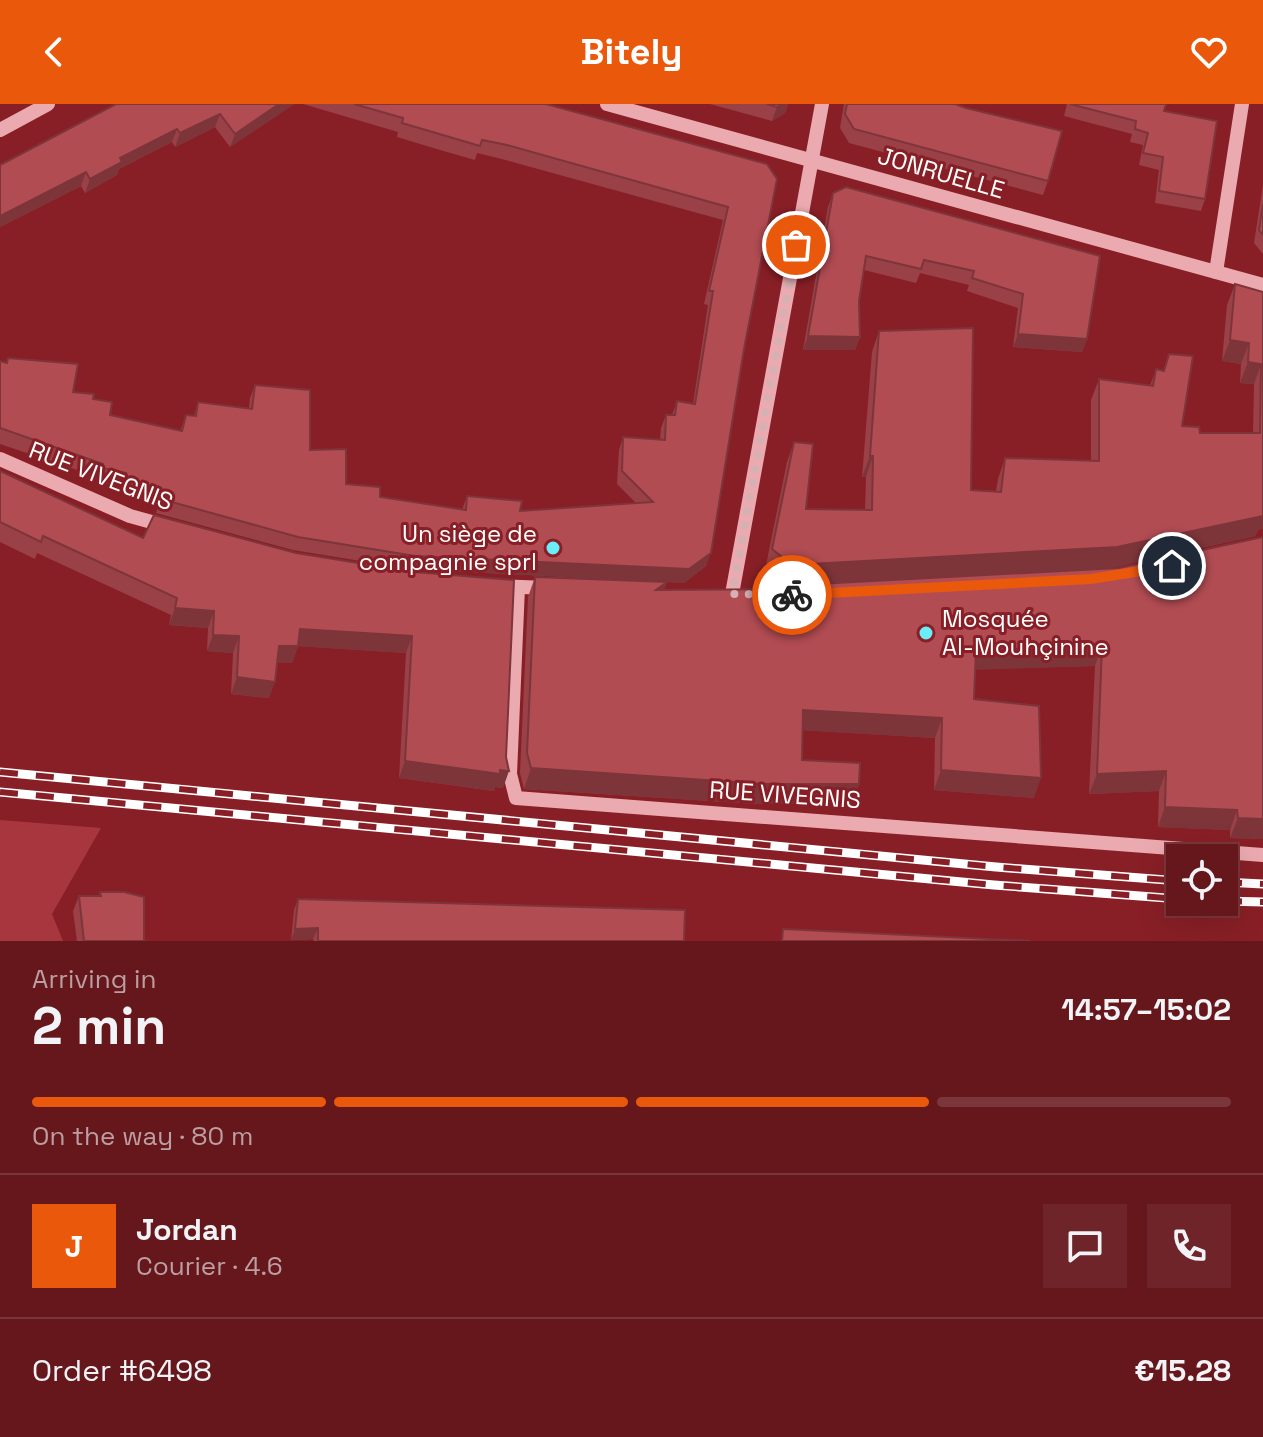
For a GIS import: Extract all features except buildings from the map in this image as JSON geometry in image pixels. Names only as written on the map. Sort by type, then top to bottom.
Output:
[{"type":"street","points":[[0,130],[48,104]]},
{"type":"street","name":"JONRUELLE","points":[[607,104],[1263,285]]},
{"type":"street","points":[[731,594],[822,104]]},
{"type":"street","points":[[1216,272],[1242,104]]},
{"type":"street","name":"RUE VIVEGNIS","points":[[0,459],[130,516],[185,531]]},
{"type":"street","points":[[487,585],[564,589]]},
{"type":"street","name":"RUE VIVEGNIS","points":[[518,587],[510,774],[516,798],[1263,855]]},
{"type":"shaded area","points":[[0,820],[101,828],[52,914],[63,941],[0,941]]},
{"type":"railway","points":[[0,772],[996,867],[1166,880]]},
{"type":"railway","points":[[0,792],[994,885],[1166,898]]},
{"type":"railway","points":[[1238,883],[1263,884]]},
{"type":"railway","points":[[1238,901],[1263,902]]},
{"type":"way so far","points":[[792,595],[732,594],[796,245]]},
{"type":"place","name":"Un siège de compagnie sprl","points":[[553,548]]},
{"type":"place","name":"Mosquée Al-Mouhçinine","points":[[926,633]]},
{"type":"route","points":[[792,595],[992,587],[1111,578],[1172,566]]}]
